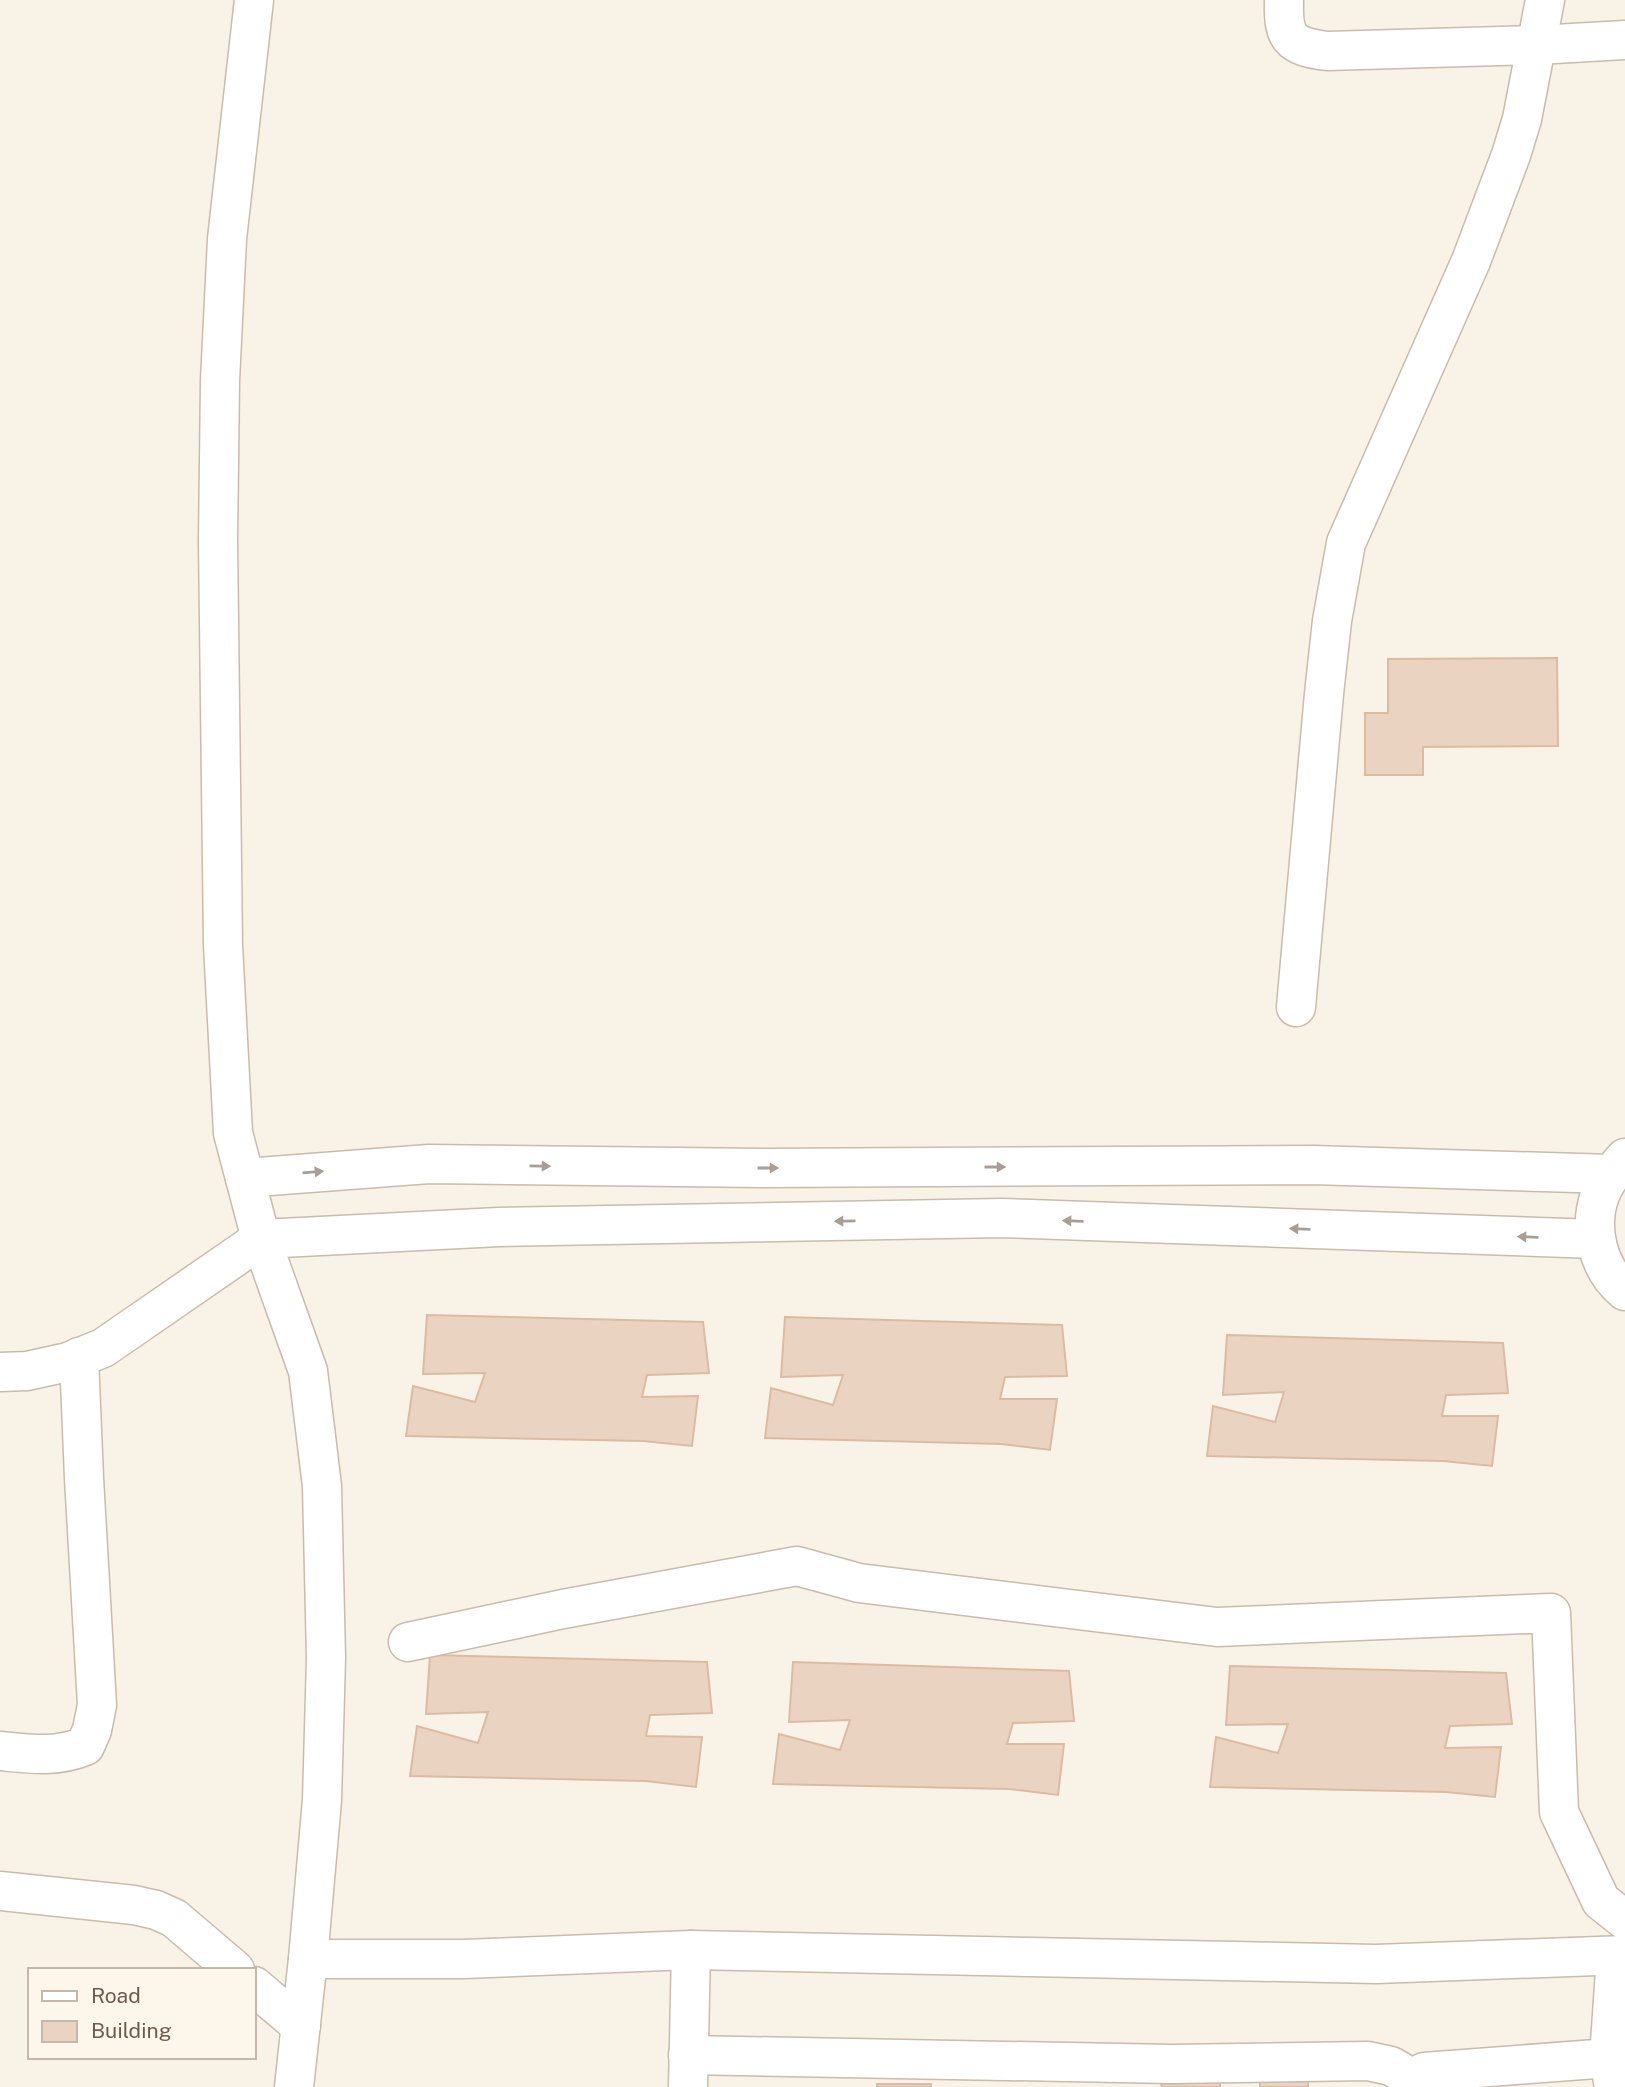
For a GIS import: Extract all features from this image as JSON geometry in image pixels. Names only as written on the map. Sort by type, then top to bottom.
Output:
[{"type":"street","points":[[254,0],[228,239],[220,381],[218,541],[225,1001],[233,1133],[261,1239],[308,1371],[322,1486],[326,1658],[322,1800],[293,2087]]},
{"type":"street","points":[[1284,0],[1283,21],[1288,36],[1302,48],[1327,51],[1625,40]]},
{"type":"street","points":[[1296,1007],[1324,694],[1336,595],[1346,544],[1475,250],[1522,119],[1545,0]]},
{"type":"street","points":[[245,1178],[429,1164],[763,1168],[1618,1166]]},
{"type":"street","points":[[1618,1166],[1600,1194],[1595,1216],[1596,1239],[1603,1264],[1625,1292]]},
{"type":"street","points":[[0,1372],[27,1371],[68,1362],[103,1348],[261,1239],[499,1227],[1002,1218],[1596,1239]]},
{"type":"street","points":[[0,1751],[67,1754],[85,1746],[95,1718],[97,1705],[79,1357]]},
{"type":"street","points":[[408,1642],[563,1609],[797,1566],[859,1583],[1217,1627],[1551,1613],[1559,1812],[1622,1944],[1611,2073],[1424,2072],[1411,2083],[1391,2066],[1368,2061],[1172,2064],[1031,2074],[688,2071],[691,1950]]},
{"type":"street","points":[[0,1891],[134,1905],[156,1910],[174,1918],[233,1968]]},
{"type":"street","points":[[308,1959],[463,1958],[691,1950],[1376,1964],[1622,1944]]},
{"type":"street","points":[[256,1988],[301,2026]]},
{"type":"building","points":[[1557,658],[1558,746],[1423,747],[1423,775],[1365,775],[1365,713],[1388,713],[1388,659]]},
{"type":"building","points":[[427,1315],[703,1322],[709,1373],[647,1375],[642,1397],[698,1396],[692,1446],[643,1441],[406,1436],[413,1386],[475,1402],[485,1373],[423,1374]]},
{"type":"building","points":[[785,1317],[1062,1325],[1067,1376],[1005,1377],[1000,1399],[1057,1399],[1050,1450],[1001,1444],[765,1438],[771,1388],[833,1405],[843,1375],[781,1377]]},
{"type":"building","points":[[1227,1335],[1503,1343],[1508,1393],[1446,1395],[1442,1416],[1498,1416],[1492,1466],[1443,1461],[1207,1456],[1213,1406],[1275,1422],[1284,1392],[1223,1395]]},
{"type":"building","points":[[430,1655],[707,1662],[712,1713],[650,1715],[646,1736],[702,1737],[696,1787],[646,1781],[410,1776],[417,1726],[478,1743],[488,1712],[426,1714]]},
{"type":"building","points":[[793,1662],[1069,1671],[1074,1721],[1013,1723],[1007,1744],[1064,1744],[1058,1795],[1009,1789],[773,1784],[779,1734],[840,1750],[850,1720],[789,1722]]},
{"type":"building","points":[[1230,1666],[1506,1673],[1512,1724],[1450,1726],[1445,1748],[1501,1747],[1495,1797],[1446,1792],[1210,1787],[1216,1737],[1278,1753],[1288,1724],[1226,1725]]},
{"type":"building","points":[[1260,2080],[1308,2081],[1308,2087],[1260,2087]]},
{"type":"building","points":[[1220,2082],[1220,2087],[1162,2087],[1161,2084]]},
{"type":"building","points":[[877,2084],[931,2084],[931,2087],[877,2087]]}]
